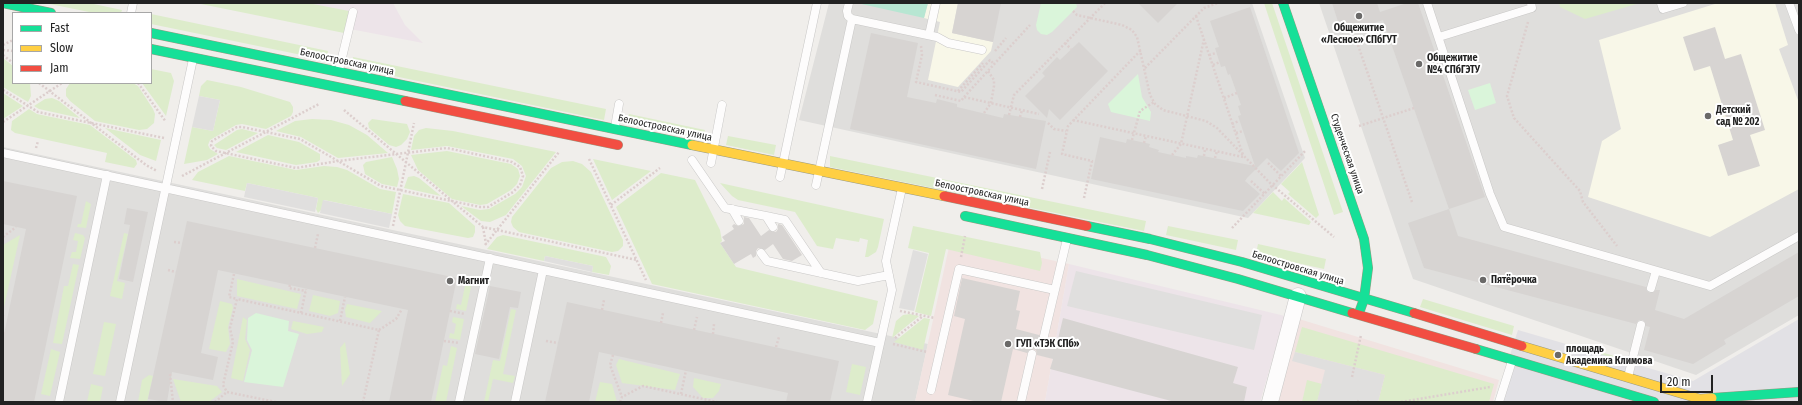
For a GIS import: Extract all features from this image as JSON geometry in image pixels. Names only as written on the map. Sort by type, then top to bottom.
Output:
[{"type":"street","points":[[3,3],[46,12]]},
{"type":"street","name":"Студенческая улица","points":[[1283,3],[1364,239],[1368,268],[1364,299],[1359,314]]},
{"type":"street","name":"Белоостровская улица","points":[[152,33],[1150,239],[1242,262],[1700,399],[1799,393]]},
{"type":"street","points":[[152,49],[626,146]]},
{"type":"street","points":[[689,159],[714,164]]},
{"type":"street","points":[[952,214],[1154,257],[1298,296],[1654,402]]},
{"type":"street","points":[[1270,402],[1298,296]]},
{"type":"street","points":[[1784,402],[1799,393]]},
{"type":"lane","points":[[780,177],[817,3]]},
{"type":"lane","points":[[849,3],[847,11],[848,16],[852,18],[929,35],[948,42],[982,50]]},
{"type":"lane","points":[[929,35],[936,3]]},
{"type":"lane","points":[[1427,3],[1490,194],[1504,227],[1710,286],[1799,236]]},
{"type":"lane","points":[[1661,3],[1663,9],[1683,3]]},
{"type":"lane","points":[[1789,3],[1799,30]]},
{"type":"lane","points":[[1439,37],[1531,5]]},
{"type":"lane","points":[[334,87],[353,12]]},
{"type":"lane","points":[[816,185],[852,18]]},
{"type":"lane","points":[[120,402],[193,58]]},
{"type":"lane","points":[[611,143],[619,104]]},
{"type":"lane","points":[[714,164],[714,149],[722,105]]},
{"type":"lane","points":[[3,153],[880,343]]},
{"type":"lane","points":[[689,159],[725,208],[785,220],[821,273]]},
{"type":"lane","points":[[59,402],[107,175]]},
{"type":"lane","points":[[866,402],[892,290],[886,261],[902,188]]},
{"type":"lane","points":[[732,209],[740,221]]},
{"type":"lane","points":[[766,216],[773,227]]},
{"type":"lane","points":[[1044,336],[1067,238]]},
{"type":"lane","points":[[761,253],[767,261],[858,281],[889,275]]},
{"type":"lane","points":[[459,402],[490,258]]},
{"type":"lane","points":[[795,259],[801,269]]},
{"type":"lane","points":[[931,390],[959,269],[1055,290]]},
{"type":"lane","points":[[515,402],[543,270]]},
{"type":"lane","points":[[1651,288],[1656,271]]},
{"type":"lane","points":[[1623,393],[1641,325]]},
{"type":"lane","points":[[1499,402],[1518,345]]},
{"type":"lane","points":[[1021,402],[1032,354]]},
{"type":"path","points":[[1009,115],[1014,95],[1105,3]]},
{"type":"path","points":[[1145,68],[1204,8],[1218,3]]},
{"type":"path","points":[[1531,5],[1507,96],[1514,118],[1580,191],[1583,202],[1630,262]]},
{"type":"path","points":[[1073,11],[1077,15],[1089,19],[1122,25],[1132,30],[1138,37],[1150,95],[1154,102],[1163,110],[1206,121],[1217,128],[1273,185],[1334,237]]},
{"type":"path","points":[[1196,16],[1244,157]]},
{"type":"path","points":[[935,95],[961,101],[1030,25]]},
{"type":"path","points":[[919,33],[922,55],[916,82],[961,92],[990,60],[994,64]]},
{"type":"path","points":[[1172,155],[1181,144],[1204,39]]},
{"type":"path","points":[[3,45],[12,40]]},
{"type":"path","points":[[1065,43],[1072,49]]},
{"type":"path","points":[[1358,46],[1412,202]]},
{"type":"path","points":[[1084,198],[1092,161],[1062,154],[1066,131],[1073,120],[1141,49]]},
{"type":"path","points":[[1210,55],[1216,53]]},
{"type":"path","points":[[3,55],[12,62]]},
{"type":"path","points":[[1213,65],[1220,62]]},
{"type":"path","points":[[1042,66],[1046,69]]},
{"type":"path","points":[[984,113],[991,103],[994,86],[994,80],[988,71]]},
{"type":"path","points":[[40,84],[146,165],[155,170],[181,176],[326,101]]},
{"type":"path","points":[[3,122],[60,84]]},
{"type":"path","points":[[139,84],[168,124]]},
{"type":"path","points":[[3,90],[38,112],[164,138]]},
{"type":"path","points":[[1224,98],[1237,93]]},
{"type":"path","points":[[942,100],[943,96]]},
{"type":"path","points":[[964,97],[1039,114]]},
{"type":"path","points":[[952,103],[953,99]]},
{"type":"path","points":[[1132,140],[1140,111],[1154,102]]},
{"type":"path","points":[[342,108],[483,227],[637,260]]},
{"type":"path","points":[[1359,126],[1414,108]]},
{"type":"path","points":[[1020,117],[1022,110]]},
{"type":"path","points":[[391,236],[415,119]]},
{"type":"path","points":[[1073,120],[1244,157]]},
{"type":"path","points":[[1232,124],[1239,121]]},
{"type":"path","points":[[1048,123],[1054,128],[1066,131]]},
{"type":"path","points":[[266,132],[242,126],[237,127],[212,141],[211,146],[216,150],[296,168],[338,161],[447,148],[512,162],[520,167],[523,176],[520,185],[513,192],[488,206],[480,207],[381,186],[338,161],[300,139],[266,132]]},
{"type":"path","points":[[1236,133],[1242,131]]},
{"type":"path","points":[[1144,143],[1146,136]]},
{"type":"path","points":[[477,255],[562,148]]},
{"type":"path","points":[[1204,156],[1205,149]]},
{"type":"path","points":[[1216,158],[1217,151]]},
{"type":"path","points":[[1232,228],[1305,151]]},
{"type":"path","points":[[1042,189],[1050,152]]},
{"type":"path","points":[[587,153],[653,294]]},
{"type":"path","points":[[1268,163],[1281,176]]},
{"type":"path","points":[[611,205],[660,168]]},
{"type":"path","points":[[1251,181],[1265,194]]},
{"type":"path","points":[[3,237],[16,227]]},
{"type":"path","points":[[483,227],[486,245]]},
{"type":"path","points":[[962,252],[967,231]]},
{"type":"path","points":[[174,242],[182,243]]},
{"type":"path","points":[[168,270],[176,272]]},
{"type":"path","points":[[234,274],[229,297],[379,330]]},
{"type":"path","points":[[290,285],[289,288],[306,290],[301,312]]},
{"type":"path","points":[[340,321],[345,297]]},
{"type":"path","points":[[236,299],[230,328],[233,342],[223,385],[227,392],[276,402]]},
{"type":"path","points":[[602,310],[604,300]]},
{"type":"path","points":[[888,308],[946,321]]},
{"type":"path","points":[[363,402],[379,330],[396,319],[402,309]]},
{"type":"path","points":[[450,311],[468,314]]},
{"type":"path","points":[[661,323],[663,313]]},
{"type":"path","points":[[923,316],[888,343],[939,355]]},
{"type":"path","points":[[713,334],[714,324]]},
{"type":"path","points":[[1352,377],[1362,333]]},
{"type":"path","points":[[776,347],[778,337]]},
{"type":"path","points":[[444,341],[462,344]]},
{"type":"path","points":[[546,341],[558,343]]},
{"type":"path","points":[[612,355],[610,365],[622,397]]},
{"type":"path","points":[[681,394],[686,370]]},
{"type":"path","points":[[170,374],[173,402]]},
{"type":"path","points":[[1401,402],[1489,387],[1507,380]]},
{"type":"path","points":[[620,402],[622,397],[643,386],[717,402]]},
{"type":"path","points":[[215,402],[227,392]]},
{"type":"shaded area","points":[[215,3],[393,3],[405,25],[423,43]]},
{"type":"shaded area","points":[[829,3],[1252,3],[1305,158],[1248,218],[799,120]]},
{"type":"shaded area","points":[[928,3],[958,3],[952,33],[993,42],[991,51],[958,87],[928,80],[940,22],[924,18]]},
{"type":"shaded area","points":[[1319,3],[1799,3],[1799,315],[1696,375],[1413,279]]},
{"type":"shaded area","name":"Детский сад № 202","points":[[1718,3],[1775,3],[1788,45],[1779,49],[1799,103],[1799,189],[1710,237],[1588,197],[1602,141],[1621,129],[1599,40]]},
{"type":"shaded area","points":[[199,96],[220,100],[213,131],[192,127]]},
{"type":"shaded area","points":[[3,147],[928,344],[915,402],[3,402]]},
{"type":"shaded area","points":[[247,183],[318,198],[315,212],[244,197]]},
{"type":"shaded area","points":[[323,200],[392,214],[389,228],[320,213]]},
{"type":"shaded area","points":[[951,238],[1069,264],[1045,402],[915,402]]},
{"type":"shaded area","points":[[913,250],[928,254],[914,311],[899,308]]},
{"type":"shaded area","points":[[545,256],[593,266],[592,272],[544,261]]},
{"type":"shaded area","points":[[1069,264],[1285,316],[1260,402],[1045,402]]},
{"type":"shaded area","points":[[1076,271],[1262,315],[1254,350],[1067,306]]},
{"type":"shaded area","points":[[1299,319],[1499,380],[1493,402],[1277,402]]},
{"type":"shaded area","name":"площадь Академика Климова","points":[[1799,319],[1799,402],[1495,402],[1518,330],[1693,381]]},
{"type":"shaded area","points":[[1295,352],[1385,375],[1378,402],[1317,402],[1325,370],[1292,361]]},
{"type":"green space","points":[[45,3],[89,3],[122,10],[121,12],[89,12]]},
{"type":"green space","points":[[196,3],[308,3],[349,11],[344,33]]},
{"type":"green space","points":[[857,3],[928,3],[924,18]]},
{"type":"green space","points":[[1041,3],[1076,3],[1077,7],[1052,32],[1047,35],[1041,34],[1037,30],[1036,25]]},
{"type":"green space","points":[[1264,3],[1272,3],[1343,212],[1334,215]]},
{"type":"green space","points":[[1559,3],[1640,3],[1585,19],[1560,7]]},
{"type":"green space","points":[[152,14],[328,51],[326,60],[152,24]]},
{"type":"green space","points":[[353,57],[606,109],[604,120],[351,67]]},
{"type":"green space","points":[[3,58],[12,65],[12,84],[30,84],[31,96],[28,102],[3,87]]},
{"type":"green space","points":[[152,69],[171,73],[174,81],[166,116],[143,84],[152,84]]},
{"type":"green space","points":[[1138,74],[1142,97],[1151,112],[1150,121],[1111,112],[1108,104]]},
{"type":"green space","points":[[207,80],[241,87],[290,102],[293,107],[293,112],[291,116],[266,129],[242,124],[236,125],[210,140],[208,145],[210,149],[218,154],[207,160],[184,164],[192,127],[213,131],[220,100],[199,96],[201,86]]},
{"type":"green space","points":[[1490,83],[1496,103],[1475,110],[1468,90]]},
{"type":"green space","points":[[69,84],[135,84],[138,86],[153,109],[155,114],[154,123],[147,129],[139,130],[95,121],[70,101],[66,96],[66,89]]},
{"type":"green space","points":[[3,93],[23,106],[3,119]]},
{"type":"green space","points":[[52,98],[59,101],[80,118],[39,109],[34,106],[45,99]]},
{"type":"green space","points":[[29,109],[37,114],[90,125],[136,160],[137,164],[134,168],[105,162],[107,153],[15,133],[11,130],[12,121]]},
{"type":"green space","points":[[629,114],[705,130],[702,140],[626,124]]},
{"type":"green space","points":[[312,119],[331,120],[349,125],[367,135],[388,153],[338,158],[301,137],[276,131],[295,121]]},
{"type":"green space","points":[[372,119],[407,124],[410,132],[407,139],[401,145],[396,147],[389,145],[369,128],[368,123]]},
{"type":"green space","points":[[105,128],[161,140],[156,161],[140,155]]},
{"type":"green space","points":[[426,128],[453,131],[556,152],[506,215],[490,222],[481,221],[461,206],[480,210],[489,209],[515,194],[522,187],[526,176],[522,166],[513,159],[447,146],[411,150],[414,136],[419,130]]},
{"type":"green space","points":[[242,129],[258,133],[226,150],[217,148],[214,145],[237,130]]},
{"type":"green space","points":[[268,135],[299,142],[320,154],[320,160],[317,162],[296,165],[236,152]]},
{"type":"green space","points":[[728,136],[776,145],[774,155],[726,145]]},
{"type":"green space","points":[[447,151],[511,164],[518,169],[520,176],[517,184],[511,190],[487,204],[480,205],[452,199],[418,170],[411,155]]},
{"type":"green space","points":[[229,156],[296,170],[324,166],[337,167],[347,170],[380,189],[396,192],[392,214],[324,200],[321,210],[318,213],[316,209],[318,198],[247,183],[245,191],[192,180],[198,172]]},
{"type":"green space","points":[[830,156],[1146,221],[1144,231],[830,167]]},
{"type":"green space","points":[[392,157],[399,179],[397,187],[382,184],[365,174],[363,165],[366,162]]},
{"type":"green space","points":[[593,159],[651,171],[612,200]]},
{"type":"green space","points":[[573,161],[582,164],[591,172],[623,240],[623,246],[618,251],[612,252],[519,232],[513,227],[511,222],[512,217],[551,168],[562,162]]},
{"type":"green space","points":[[1302,162],[1319,215],[1316,218],[1288,194],[1290,192],[1281,184]]},
{"type":"green space","points":[[661,173],[695,180],[720,230],[722,241],[720,243],[736,267],[878,301],[873,324],[865,330],[652,284],[616,207]]},
{"type":"green space","points":[[414,176],[419,178],[441,196],[404,188],[408,177]]},
{"type":"green space","points":[[720,183],[884,219],[876,252],[868,257],[865,257],[868,240],[860,238],[859,242],[836,238],[833,249],[817,246],[795,212],[738,200],[732,196]]},
{"type":"green space","points":[[1273,192],[1282,201],[1284,198],[1311,222],[1309,225],[1253,213]]},
{"type":"green space","points":[[403,194],[449,203],[475,226],[473,237],[468,238],[405,226],[400,221],[398,215]]},
{"type":"green space","points":[[86,201],[91,204],[86,228],[77,227],[78,224],[81,224]]},
{"type":"green space","points":[[913,226],[1040,252],[1042,263],[1040,271],[946,249],[931,316],[915,312],[929,253],[908,248]]},
{"type":"green space","points":[[1168,226],[1238,240],[1236,250],[1166,235]]},
{"type":"green space","points":[[75,233],[83,235],[85,238],[80,259],[70,258],[72,252],[76,252],[78,241],[73,240]]},
{"type":"green space","points":[[124,233],[128,234],[117,281],[125,283],[122,299],[110,296]]},
{"type":"green space","points":[[20,235],[4,307],[3,307],[3,245]]},
{"type":"green space","points":[[503,235],[606,257],[611,266],[609,275],[592,272],[593,266],[545,256],[544,261],[487,249],[497,237]]},
{"type":"green space","points":[[1258,244],[1326,259],[1324,269],[1256,254]]},
{"type":"green space","points":[[73,264],[79,265],[62,344],[53,343],[64,286],[68,286]]},
{"type":"green space","points":[[237,279],[301,294],[297,309],[237,296]]},
{"type":"green space","points":[[466,281],[472,282],[466,311],[456,309],[457,304],[461,305]]},
{"type":"green space","points":[[313,295],[340,301],[338,313],[330,316],[309,311]]},
{"type":"green space","points":[[1423,299],[1514,326],[1512,335],[1420,307]]},
{"type":"green space","points":[[220,301],[232,304],[233,308],[228,327],[230,344],[226,352],[209,349]]},
{"type":"green space","points":[[347,304],[382,311],[370,323],[346,317],[345,310]]},
{"type":"green space","points":[[511,309],[516,310],[503,374],[515,376],[513,383],[493,379],[488,402],[484,402],[493,360],[500,361]]},
{"type":"green space","points":[[256,313],[289,321],[288,331],[299,334],[283,387],[244,382],[252,350],[247,340],[248,318]]},
{"type":"green space","points":[[910,314],[919,316],[892,338],[896,321],[903,315]]},
{"type":"green space","points":[[243,317],[247,320],[245,339],[250,350],[243,381],[231,378]]},
{"type":"green space","points":[[453,317],[464,319],[460,340],[449,338],[450,333],[454,334],[456,324],[452,322]]},
{"type":"green space","points":[[924,318],[930,319],[923,350],[894,342]]},
{"type":"green space","points":[[293,321],[324,327],[322,332],[307,334],[291,329]]},
{"type":"green space","points":[[104,322],[116,324],[105,376],[93,374]]},
{"type":"green space","points":[[1302,327],[1494,384],[1489,402],[1378,402],[1385,375],[1295,352]]},
{"type":"green space","points":[[345,342],[350,374],[342,386],[340,348]]},
{"type":"green space","points":[[451,346],[457,348],[446,402],[435,402],[443,365],[447,366]]},
{"type":"green space","points":[[1588,348],[1624,359],[1622,368],[1585,357]]},
{"type":"green space","points":[[51,349],[60,352],[50,396],[41,394]]},
{"type":"green space","points":[[619,359],[680,374],[675,390],[622,383],[616,365]]},
{"type":"green space","points":[[852,364],[866,367],[860,395],[846,392]]},
{"type":"green space","points":[[149,375],[153,376],[147,402],[138,402],[142,380]]},
{"type":"green space","points":[[694,378],[721,384],[719,391],[713,398],[703,398],[693,387]]},
{"type":"green space","points":[[173,379],[217,386],[222,392],[209,402],[181,402]]},
{"type":"green space","points":[[1307,380],[1322,384],[1317,402],[1302,402]]},
{"type":"green space","points":[[600,382],[612,384],[617,402],[595,402]]},
{"type":"green space","points":[[91,384],[103,387],[100,402],[87,402]]},
{"type":"building","points":[[958,3],[1001,3],[993,42],[952,33]]},
{"type":"building","points":[[1138,3],[1178,3],[1158,23]]},
{"type":"building","name":"Общежитие №4 СПбГЭТУ","points":[[1332,3],[1377,3],[1380,12],[1407,3],[1418,3],[1485,197],[1449,209],[1383,20],[1342,34]]},
{"type":"building","points":[[1250,7],[1299,153],[1281,171],[1267,158],[1247,178],[1245,181],[1260,194],[1243,211],[1091,179],[1100,137],[1126,143],[1127,139],[1150,144],[1149,147],[1159,150],[1158,152],[1186,158],[1186,156],[1197,158],[1198,155],[1255,166],[1238,116],[1241,115],[1238,106],[1241,105],[1230,74],[1228,75],[1225,66],[1221,67],[1215,48],[1219,47],[1210,21]]},
{"type":"building","points":[[1715,27],[1725,59],[1741,54],[1765,130],[1750,135],[1760,166],[1728,176],[1718,145],[1733,140],[1710,66],[1694,71],[1683,37]]},
{"type":"building","points":[[871,33],[918,43],[907,97],[936,103],[937,99],[957,104],[957,107],[1003,118],[1004,114],[1046,121],[1036,169],[850,129]]},
{"type":"building","points":[[1079,42],[1108,71],[1060,120],[1049,109],[1047,118],[1025,96],[1045,76],[1042,73],[1057,57],[1060,60]]},
{"type":"building","points":[[3,181],[77,196],[34,402],[3,402],[3,339],[26,229],[3,224]]},
{"type":"building","points":[[127,208],[148,212],[133,282],[119,279],[130,225],[124,224]]},
{"type":"building","points":[[1449,209],[1458,236],[1646,287],[1647,291],[1650,293],[1660,290],[1655,310],[1684,319],[1799,252],[1799,296],[1724,340],[1726,344],[1693,364],[1644,350],[1650,327],[1646,326],[1643,320],[1639,320],[1636,324],[1424,268],[1408,223]]},
{"type":"building","points":[[744,217],[749,218],[761,236],[769,230],[776,232],[778,229],[778,224],[782,225],[802,255],[792,261],[783,259],[773,244],[765,250],[758,248],[756,251],[756,256],[753,258],[751,254],[734,264],[720,243],[725,241],[722,237],[734,229],[732,226],[734,224],[739,226],[744,224]]},
{"type":"building","points":[[187,221],[457,278],[431,402],[389,402],[408,310],[218,270],[201,353],[218,357],[213,380],[172,372],[167,402],[148,399]]},
{"type":"building","points":[[962,278],[1020,291],[1016,310],[1020,311],[1016,329],[1039,335],[1042,341],[1046,341],[1049,337],[1058,339],[1063,318],[1238,367],[1233,383],[1247,387],[1244,402],[1175,402],[1050,369],[1053,359],[1037,355],[1036,350],[1033,349],[1027,353],[1013,349],[1001,402],[978,402],[948,395],[965,319],[954,316]]},
{"type":"building","points":[[490,286],[521,292],[518,308],[510,307],[499,359],[475,354]]},
{"type":"building","points":[[567,302],[839,361],[830,402],[786,402],[788,393],[599,352],[589,402],[545,402]]},
{"type":"traffic: fast","points":[[3,3],[46,12]]},
{"type":"traffic: fast","points":[[1283,3],[1364,239],[1368,268],[1364,299],[1359,313]]},
{"type":"traffic: fast","points":[[152,33],[692,145]]},
{"type":"traffic: fast","points":[[152,49],[405,101]]},
{"type":"traffic: fast","points":[[965,216],[1147,255],[1238,279],[1352,313]]},
{"type":"traffic: fast","points":[[1087,226],[1150,239],[1242,262],[1414,313]]},
{"type":"traffic: fast","points":[[1476,349],[1654,402]]},
{"type":"traffic: fast","points":[[1712,398],[1799,392]]},
{"type":"traffic: slow","points":[[692,145],[944,196]]},
{"type":"traffic: slow","points":[[1522,346],[1700,399],[1712,398]]},
{"type":"traffic: jam","points":[[405,101],[618,145]]},
{"type":"traffic: jam","points":[[944,196],[1087,226]]},
{"type":"traffic: jam","points":[[1352,313],[1476,349]]},
{"type":"traffic: jam","points":[[1414,313],[1522,346]]},
{"type":"place","name":"Общежитие «Лесное» СПбГУТ","points":[[1359,16]]},
{"type":"place","name":"Общежитие №4 СПбГЭТУ","points":[[1419,64]]},
{"type":"place","name":"Детский сад № 202","points":[[1708,116]]},
{"type":"place","name":"Пятёрочка","points":[[1483,280]]},
{"type":"place","name":"Магнит","points":[[450,281]]},
{"type":"place","name":"ГУП «ТЭК СПб»","points":[[1008,344]]},
{"type":"place","name":"площадь Академика Климова","points":[[1558,355]]}]
